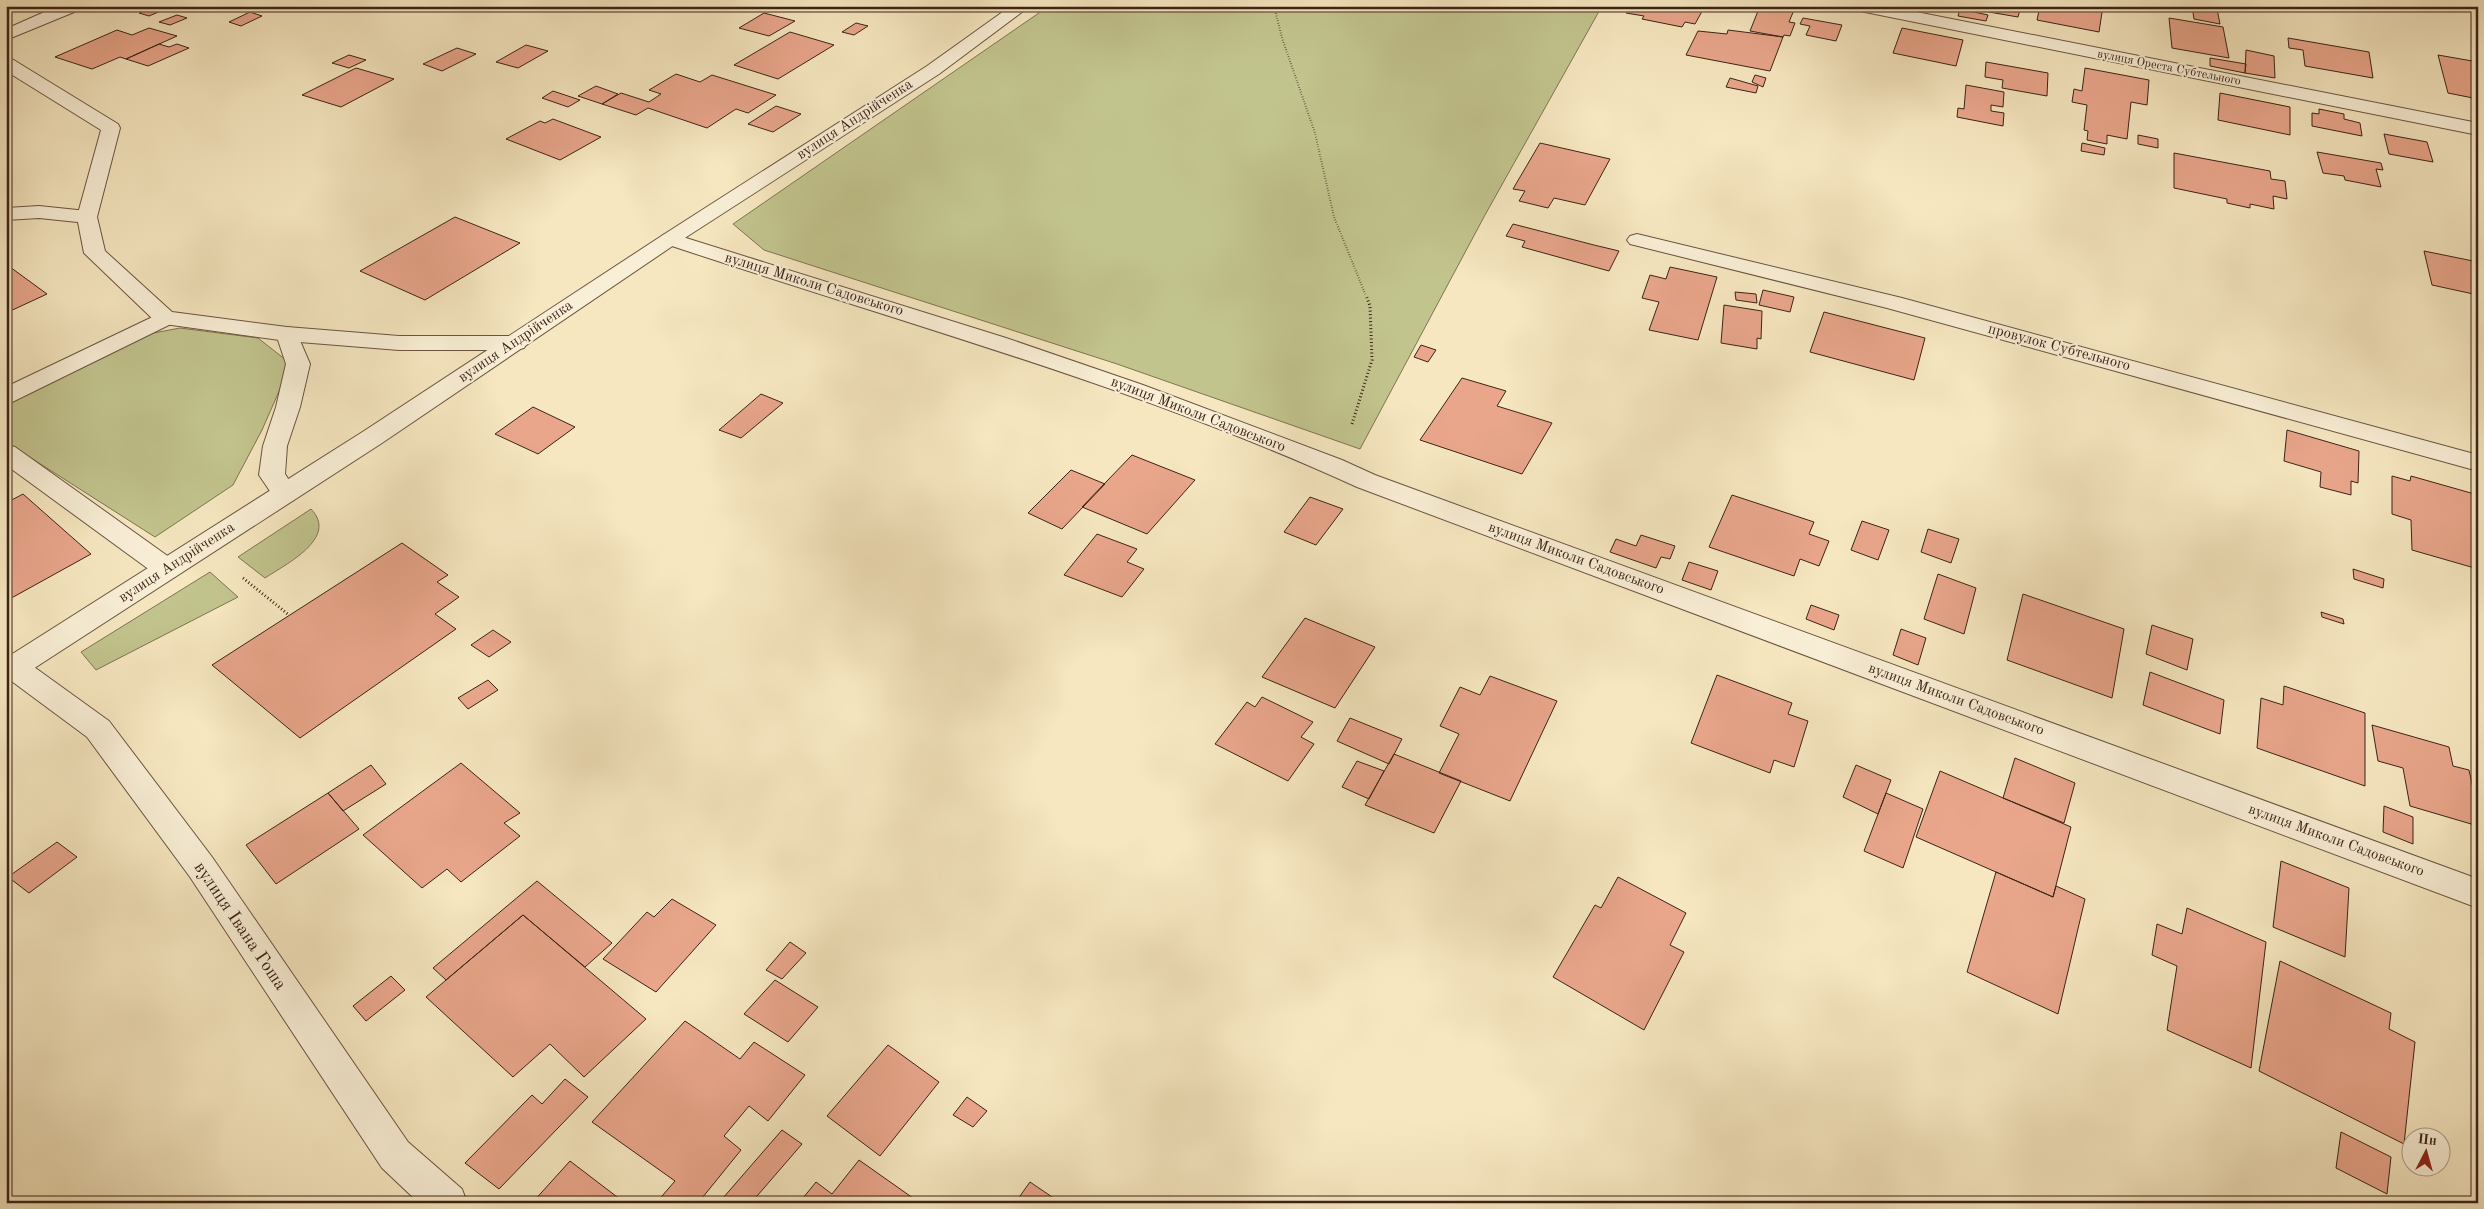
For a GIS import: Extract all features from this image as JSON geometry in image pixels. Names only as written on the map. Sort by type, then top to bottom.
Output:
[{"type":"street","points":[[6,35],[73,6]]},
{"type":"street","name":"вулиця Андрійченка","points":[[10,669],[285,494],[516,343],[670,239],[933,70],[1022,6]]},
{"type":"street","name":"вулиця Ореста Субтельного","points":[[1860,6],[2478,129]]},
{"type":"street","points":[[6,63],[111,128],[87,217],[95,253],[165,318]]},
{"type":"street","points":[[6,214],[39,212],[87,217]]},
{"type":"street","name":"вулиця Миколи Садовського","points":[[670,239],[764,271],[895,310],[1107,380],[1333,466],[1366,481],[2478,894]]},
{"type":"street","name":"провулок Субтельного","points":[[1637,240],[1894,303],[2478,463]]},
{"type":"street","points":[[6,397],[165,318],[287,334],[399,343],[516,343]]},
{"type":"street","points":[[285,494],[272,475],[275,446],[288,407],[298,364],[287,334]]},
{"type":"street","points":[[6,453],[167,569]]},
{"type":"street","name":"вулиця Івана Гоша","points":[[10,669],[98,729],[201,867],[282,990],[396,1155],[448,1203]]},
{"type":"path","points":[[1274,6],[1282,38],[1315,133],[1334,217],[1370,306],[1372,360],[1346,444],[1333,466]]},
{"type":"path","points":[[254,587],[289,615]]},
{"type":"green space","points":[[1049,6],[1602,6],[1485,215],[1360,449],[1117,364],[764,250],[733,224]]},
{"type":"green space","points":[[180,328],[258,338],[291,364],[262,430],[233,485],[155,537],[6,442],[6,403],[148,334]]},
{"type":"green space","points":[[311,509],[318,520],[319,530],[314,540],[296,558],[265,578],[238,557]]},
{"type":"green space","points":[[210,572],[238,597],[96,670],[81,652]]},
{"type":"building","points":[[1630,6],[1705,6],[1695,24],[1685,22],[1682,27],[1642,19],[1644,16],[1626,13]]},
{"type":"building","points":[[1760,6],[1794,10],[1789,22],[1795,23],[1790,36],[1784,35],[1783,37],[1750,31]]},
{"type":"building","points":[[1990,6],[2021,6],[2018,17],[1989,12]]},
{"type":"building","points":[[2040,6],[2103,6],[2099,32],[2037,20]]},
{"type":"building","points":[[2192,6],[2217,9],[2220,24],[2194,19]]},
{"type":"building","points":[[153,7],[163,10],[149,16],[139,13]]},
{"type":"building","points":[[1960,9],[1988,15],[1986,21],[1958,16]]},
{"type":"building","points":[[250,12],[262,16],[241,26],[229,22]]},
{"type":"building","points":[[764,13],[795,21],[769,36],[739,28]]},
{"type":"building","points":[[177,15],[187,18],[170,25],[159,22]]},
{"type":"building","points":[[1803,18],[1842,25],[1836,41],[1806,35],[1810,26],[1800,24]]},
{"type":"building","points":[[2169,18],[2223,27],[2229,58],[2172,48]]},
{"type":"building","points":[[856,23],[868,26],[854,35],[842,32]]},
{"type":"building","points":[[149,28],[177,36],[126,59],[120,57],[92,69],[55,57],[117,30],[132,35]]},
{"type":"building","points":[[1902,28],[1963,40],[1956,66],[1893,53]]},
{"type":"building","points":[[1728,30],[1783,37],[1770,71],[1686,55],[1698,31],[1727,34]]},
{"type":"building","points":[[790,32],[834,45],[778,79],[734,65]]},
{"type":"building","points":[[2288,38],[2369,52],[2373,78],[2305,66],[2303,50],[2289,48]]},
{"type":"building","points":[[159,44],[169,47],[177,44],[189,48],[148,66],[126,59]]},
{"type":"building","points":[[526,45],[548,51],[518,68],[496,62]]},
{"type":"building","points":[[457,48],[476,54],[442,71],[423,64]]},
{"type":"building","points":[[2246,50],[2274,56],[2275,78],[2245,73]]},
{"type":"building","points":[[349,55],[366,60],[349,68],[332,63]]},
{"type":"building","points":[[2438,55],[2478,62],[2478,99],[2448,93]]},
{"type":"building","points":[[2210,58],[2246,64],[2245,73],[2210,66]]},
{"type":"building","points":[[1986,62],[2048,73],[2047,96],[2002,88],[2003,80],[1985,77]]},
{"type":"building","points":[[356,68],[394,79],[341,107],[302,95]]},
{"type":"building","points":[[2085,68],[2149,80],[2147,105],[2131,102],[2127,139],[2107,135],[2107,144],[2087,140],[2088,131],[2084,130],[2087,105],[2072,102],[2074,89],[2082,91]]},
{"type":"building","points":[[676,74],[700,82],[712,75],[776,95],[748,113],[736,109],[707,128],[648,108],[636,115],[602,104],[621,93],[649,102],[661,94],[649,90]]},
{"type":"building","points":[[1755,75],[1766,78],[1763,87],[1752,82]]},
{"type":"building","points":[[1730,78],[1758,86],[1756,93],[1726,87]]},
{"type":"building","points":[[1966,85],[2004,92],[2003,107],[1991,105],[1991,111],[2004,113],[2003,126],[1957,117],[1958,108],[1964,109]]},
{"type":"building","points":[[596,86],[618,94],[602,104],[578,96]]},
{"type":"building","points":[[553,91],[580,100],[568,107],[542,98]]},
{"type":"building","points":[[2220,93],[2290,107],[2290,135],[2218,120]]},
{"type":"building","points":[[776,106],[801,114],[773,132],[748,124]]},
{"type":"building","points":[[2319,109],[2344,114],[2344,119],[2360,123],[2362,136],[2312,126],[2312,113],[2319,114]]},
{"type":"building","points":[[553,119],[601,137],[560,160],[506,139],[540,121],[545,123]]},
{"type":"building","points":[[2384,134],[2427,142],[2433,162],[2389,154]]},
{"type":"building","points":[[2138,135],[2158,139],[2158,148],[2138,144]]},
{"type":"building","points":[[1540,143],[1610,159],[1585,205],[1554,198],[1548,208],[1519,201],[1525,191],[1513,189]]},
{"type":"building","points":[[2082,143],[2105,148],[2104,155],[2081,151]]},
{"type":"building","points":[[2317,152],[2381,163],[2383,170],[2376,169],[2381,187],[2345,180],[2344,176],[2323,173]]},
{"type":"building","points":[[2174,153],[2270,171],[2271,179],[2285,181],[2287,199],[2273,196],[2274,209],[2250,204],[2250,208],[2227,203],[2227,199],[2174,188]]},
{"type":"building","points":[[455,217],[520,243],[425,300],[360,271]]},
{"type":"building","points":[[1513,224],[1619,251],[1609,271],[1522,247],[1525,241],[1506,236]]},
{"type":"building","points":[[2424,251],[2478,262],[2478,295],[2432,285]]},
{"type":"building","points":[[10,267],[47,294],[6,313],[6,269]]},
{"type":"building","points":[[1670,267],[1717,277],[1698,340],[1649,330],[1659,302],[1642,298],[1650,275],[1666,279]]},
{"type":"building","points":[[1763,290],[1794,297],[1790,312],[1759,305]]},
{"type":"building","points":[[1735,292],[1756,294],[1757,303],[1736,300]]},
{"type":"building","points":[[1724,305],[1762,311],[1761,339],[1757,338],[1757,349],[1721,343]]},
{"type":"building","points":[[1824,312],[1925,338],[1914,380],[1810,352]]},
{"type":"building","points":[[1421,345],[1436,350],[1428,362],[1414,357]]},
{"type":"building","points":[[1462,378],[1506,391],[1497,406],[1552,423],[1522,474],[1420,440]]},
{"type":"building","points":[[761,394],[783,403],[741,438],[719,430]]},
{"type":"building","points":[[533,407],[575,427],[538,454],[495,434]]},
{"type":"building","points":[[2287,430],[2359,451],[2358,483],[2351,481],[2351,495],[2320,487],[2321,472],[2284,461]]},
{"type":"building","points":[[1132,455],[1195,480],[1147,534],[1082,507]]},
{"type":"building","points":[[1071,470],[1105,484],[1062,529],[1028,513]]},
{"type":"building","points":[[2392,476],[2410,481],[2411,476],[2478,495],[2478,569],[2412,550],[2411,520],[2392,514]]},
{"type":"building","points":[[23,494],[91,554],[6,601],[6,503]]},
{"type":"building","points":[[1732,495],[1814,522],[1809,534],[1829,541],[1819,566],[1800,559],[1794,576],[1709,547]]},
{"type":"building","points":[[1310,497],[1343,509],[1316,545],[1284,532]]},
{"type":"building","points":[[1862,521],[1889,530],[1878,560],[1851,550]]},
{"type":"building","points":[[1928,529],[1959,539],[1951,563],[1921,552]]},
{"type":"building","points":[[1097,534],[1137,549],[1127,562],[1144,569],[1122,597],[1064,575]]},
{"type":"building","points":[[1641,535],[1675,546],[1670,559],[1661,557],[1656,568],[1610,552],[1616,539],[1636,546]]},
{"type":"building","points":[[402,543],[448,575],[437,582],[459,597],[435,614],[456,629],[300,738],[212,665]]},
{"type":"building","points":[[1689,562],[1718,571],[1711,590],[1682,580]]},
{"type":"building","points":[[2353,569],[2384,579],[2383,588],[2354,579]]},
{"type":"building","points":[[1938,574],[1976,588],[1964,634],[1924,619]]},
{"type":"building","points":[[2023,594],[2124,629],[2112,698],[2007,660]]},
{"type":"building","points":[[1811,605],[1839,615],[1834,630],[1806,619]]},
{"type":"building","points":[[2321,612],[2343,619],[2344,624],[2322,617]]},
{"type":"building","points":[[1305,618],[1375,647],[1335,708],[1262,677]]},
{"type":"building","points":[[2152,625],[2193,639],[2187,670],[2146,654]]},
{"type":"building","points":[[1901,629],[1926,638],[1918,665],[1893,655]]},
{"type":"building","points":[[493,630],[511,642],[489,657],[471,645]]},
{"type":"building","points":[[2150,672],[2224,700],[2220,734],[2143,705]]},
{"type":"building","points":[[1717,675],[1792,703],[1788,714],[1808,721],[1794,767],[1774,760],[1770,773],[1691,743]]},
{"type":"building","points":[[1490,676],[1557,701],[1510,801],[1439,773],[1459,734],[1440,726],[1460,687],[1480,695]]},
{"type":"building","points":[[488,680],[498,690],[468,709],[458,698]]},
{"type":"building","points":[[2284,686],[2365,713],[2365,786],[2257,748],[2261,698],[2283,705]]},
{"type":"building","points":[[1262,697],[1313,722],[1301,737],[1314,744],[1288,781],[1215,744],[1247,702],[1255,707]]},
{"type":"building","points":[[1350,718],[1402,739],[1389,764],[1337,741]]},
{"type":"building","points":[[2372,725],[2449,747],[2453,766],[2469,770],[2478,812],[2478,826],[2410,806],[2403,768],[2378,761]]},
{"type":"building","points":[[1394,754],[1461,781],[1434,833],[1365,805]]},
{"type":"building","points":[[2015,758],[2075,783],[2064,823],[2003,798]]},
{"type":"building","points":[[1357,761],[1384,771],[1369,799],[1342,787]]},
{"type":"building","points":[[461,763],[520,813],[504,823],[520,836],[461,882],[447,869],[422,888],[363,835]]},
{"type":"building","points":[[371,765],[386,784],[343,811],[328,793]]},
{"type":"building","points":[[1856,765],[1891,780],[1878,814],[1843,797]]},
{"type":"building","points":[[1940,771],[2071,827],[2053,897],[1916,837]]},
{"type":"building","points":[[328,793],[359,829],[276,884],[246,845]]},
{"type":"building","points":[[1886,793],[1923,809],[1903,868],[1864,851]]},
{"type":"building","points":[[2384,806],[2413,817],[2413,844],[2383,832]]},
{"type":"building","points":[[57,842],[77,857],[29,893],[8,877]]},
{"type":"building","points":[[2281,861],[2349,888],[2345,957],[2273,927]]},
{"type":"building","points":[[1996,872],[2053,897],[2056,886],[2085,899],[2058,1014],[1967,972]]},
{"type":"building","points":[[1618,877],[1686,913],[1670,945],[1684,952],[1644,1030],[1553,977],[1595,905],[1601,908]]},
{"type":"building","points":[[537,881],[612,943],[585,967],[523,915],[446,980],[433,968]]},
{"type":"building","points":[[672,899],[716,925],[656,992],[603,959],[647,912],[654,917]]},
{"type":"building","points":[[2187,908],[2266,942],[2251,1068],[2167,1030],[2177,966],[2152,955],[2157,924],[2182,934]]},
{"type":"building","points":[[523,915],[646,1019],[584,1077],[550,1044],[513,1077],[426,997]]},
{"type":"building","points":[[790,942],[806,953],[782,979],[766,970]]},
{"type":"building","points":[[2280,961],[2391,1013],[2389,1029],[2415,1042],[2406,1126],[2402,1126],[2402,1143],[2259,1071]]},
{"type":"building","points":[[391,976],[405,990],[366,1021],[353,1006]]},
{"type":"building","points":[[775,980],[818,1007],[788,1042],[744,1014]]},
{"type":"building","points":[[685,1021],[740,1059],[754,1042],[805,1075],[768,1121],[749,1106],[724,1136],[741,1150],[698,1203],[656,1203],[675,1181],[592,1122]]},
{"type":"building","points":[[888,1045],[939,1082],[880,1156],[827,1116]]},
{"type":"building","points":[[2478,1055],[2478,1182],[2474,1180]]},
{"type":"building","points":[[565,1079],[588,1097],[499,1189],[465,1163],[532,1095],[542,1104]]},
{"type":"building","points":[[967,1097],[987,1111],[973,1127],[953,1115]]},
{"type":"building","points":[[782,1130],[802,1144],[751,1203],[729,1203],[723,1198]]},
{"type":"building","points":[[2341,1132],[2391,1157],[2387,1194],[2336,1168]]},
{"type":"building","points":[[859,1160],[920,1203],[799,1203],[816,1182],[832,1194]]},
{"type":"building","points":[[570,1161],[625,1203],[532,1203]]},
{"type":"building","points":[[1030,1182],[1058,1201],[1057,1203],[1015,1203]]}]
